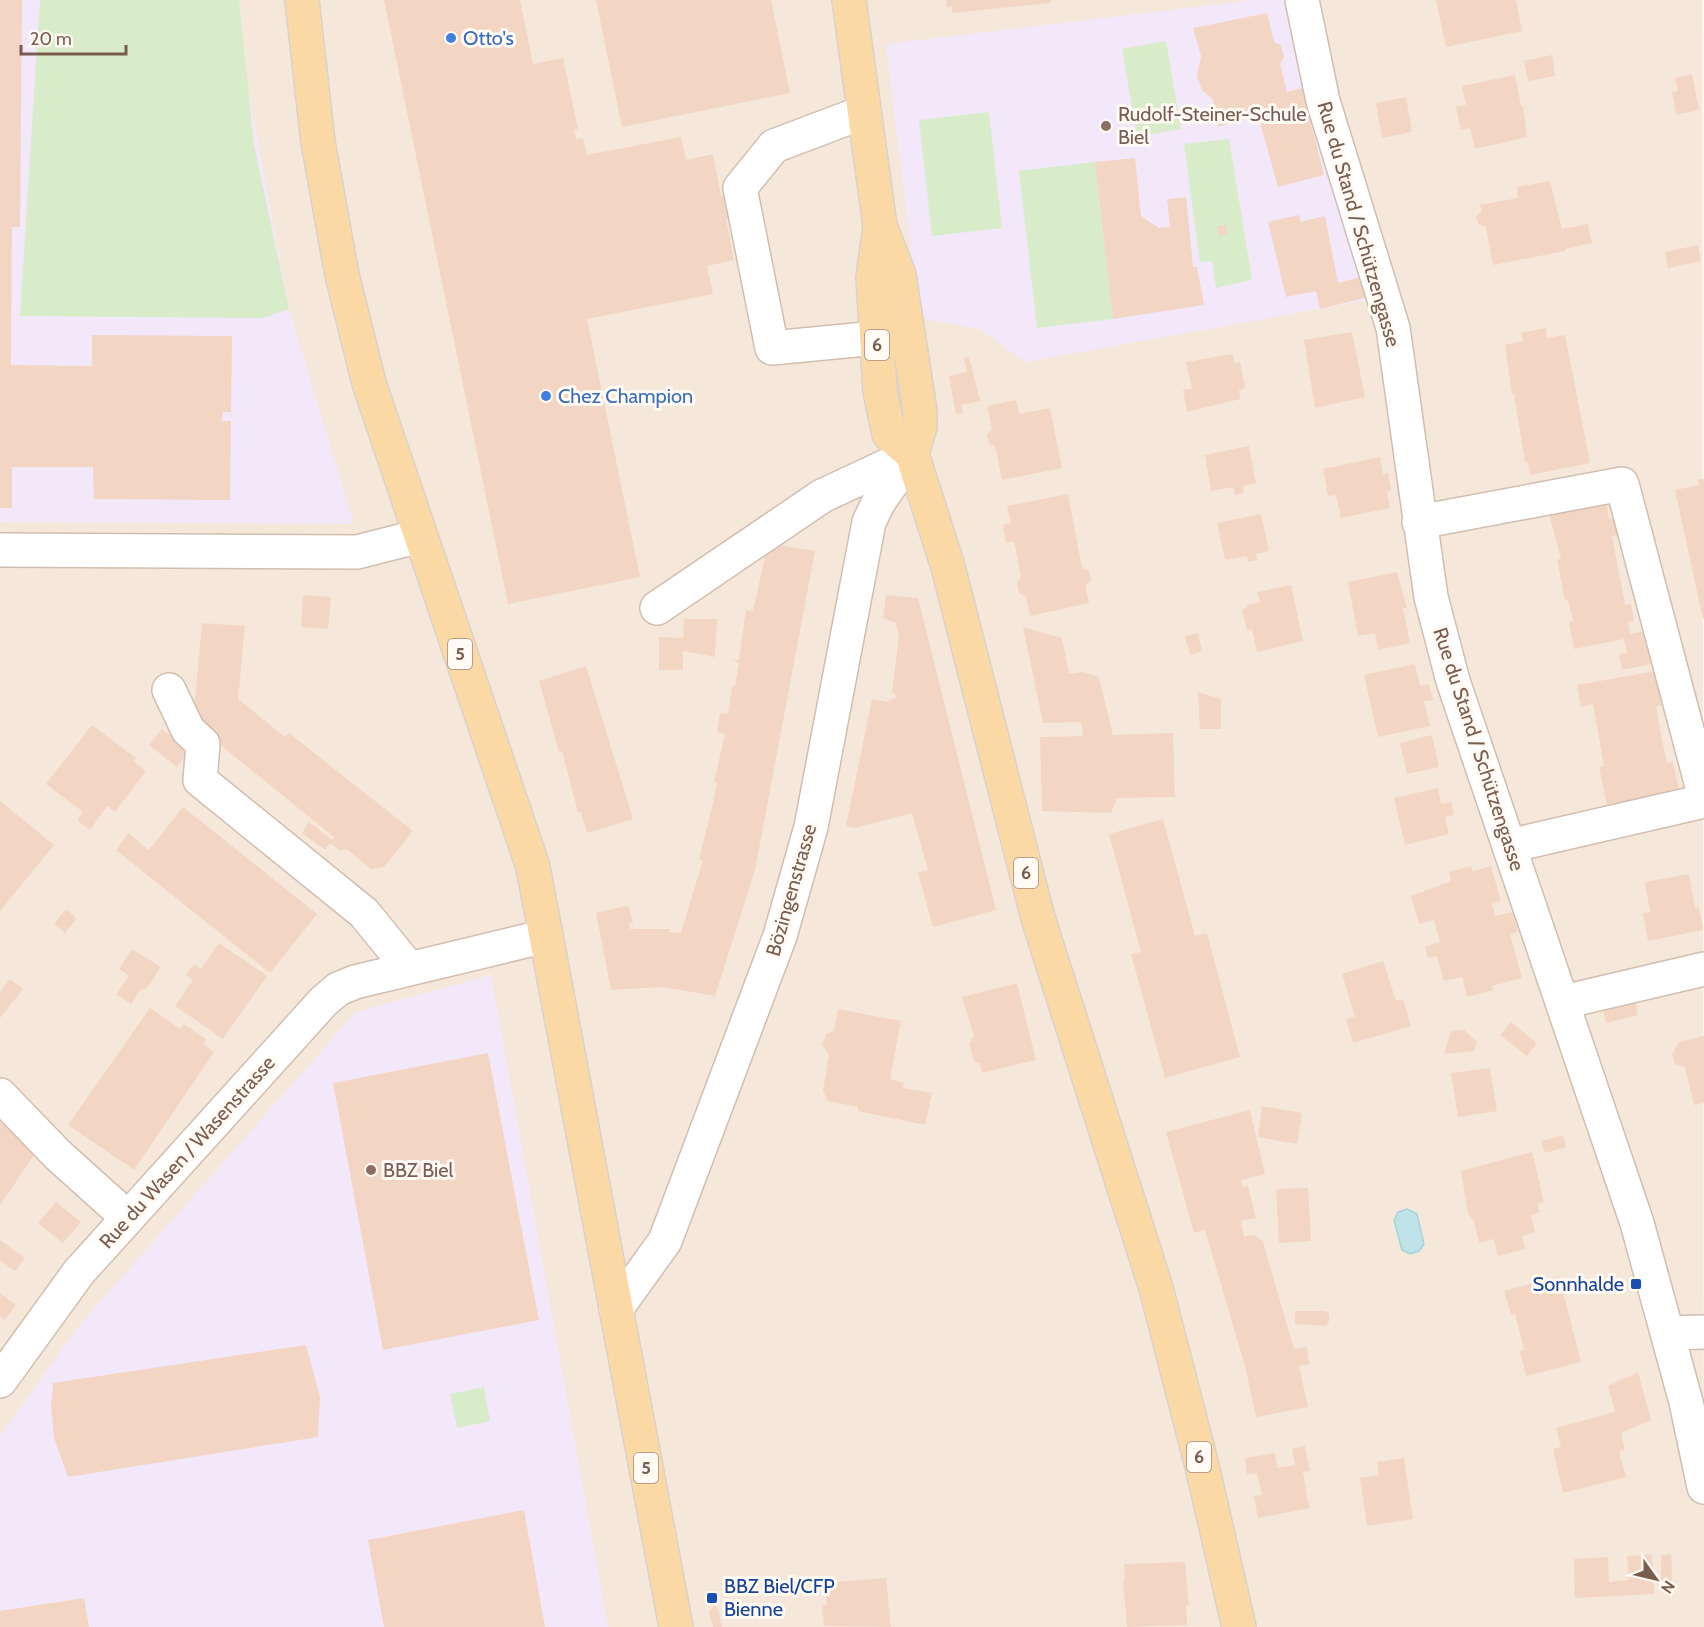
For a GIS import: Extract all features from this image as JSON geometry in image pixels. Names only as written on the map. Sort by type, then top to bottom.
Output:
[{"type":"main road","name":"5","points":[[302,0],[318,142],[342,275],[369,383],[526,846],[546,936],[676,1627]]},
{"type":"main road","name":"6","points":[[849,0],[880,226],[899,275],[920,411],[920,427],[912,454]]},
{"type":"main road","name":"6","points":[[880,226],[873,278],[880,391],[889,434],[912,454],[948,567],[1038,918],[1155,1288],[1202,1466],[1239,1627]]},
{"type":"street","name":"Rue du Stand / Schützengasse","points":[[1302,0],[1323,100],[1394,328],[1431,597],[1453,681],[1637,1223],[1696,1442],[1704,1487]]},
{"type":"street","points":[[864,112],[774,146],[740,188],[772,348],[876,338]]},
{"type":"street","points":[[657,608],[822,496],[912,454]]},
{"type":"street","name":"Bözingenstrasse","points":[[616,1309],[670,1231],[780,936],[811,826],[869,522],[878,503],[912,454]]},
{"type":"street","points":[[1419,522],[1622,484],[1704,794]]},
{"type":"street","points":[[0,550],[357,552],[420,536]]},
{"type":"street","points":[[169,690],[188,730],[203,744],[200,780],[364,913],[408,967]]},
{"type":"street","points":[[1509,846],[1704,801]]},
{"type":"street","name":"Rue du Wasen / Wasenstrasse","points":[[0,1381],[79,1272],[323,1002],[338,989],[408,967],[546,936]]},
{"type":"street","points":[[1563,1002],[1704,969]]},
{"type":"street","points":[[0,1095],[58,1155],[128,1218]]},
{"type":"street","points":[[1668,1333],[1704,1332]]},
{"type":"shaded area","points":[[0,0],[1702,0],[1704,1627],[0,1627]]},
{"type":"shaded area","points":[[0,0],[239,0],[245,72],[289,309],[354,524],[0,522]]},
{"type":"shaded area","name":"Rudolf-Steiner-Schule Biel","points":[[1255,0],[1283,0],[1338,208],[1368,300],[1026,362],[979,329],[919,318],[886,44]]},
{"type":"shaded area","name":"BBZ Biel","points":[[491,975],[608,1627],[0,1627],[0,1436],[78,1327],[356,1012]]},
{"type":"green space","points":[[40,0],[239,0],[254,145],[289,309],[264,318],[20,316]]},
{"type":"green space","points":[[1166,41],[1181,129],[1137,137],[1122,49]]},
{"type":"green space","points":[[989,112],[1002,228],[932,236],[919,120]]},
{"type":"green space","points":[[1229,139],[1252,280],[1216,288],[1212,261],[1200,262],[1184,144]]},
{"type":"green space","points":[[1095,162],[1113,319],[1037,328],[1019,171]]},
{"type":"green space","points":[[484,1387],[490,1421],[457,1428],[450,1394]]},
{"type":"water","points":[[1407,1209],[1417,1214],[1424,1244],[1419,1251],[1410,1254],[1402,1250],[1394,1220],[1398,1212]]},
{"type":"building","points":[[0,0],[22,0],[20,227],[12,227],[11,365],[92,366],[92,335],[232,336],[231,412],[223,412],[222,421],[231,421],[230,500],[94,499],[93,467],[12,467],[12,508],[0,508]]},
{"type":"building","points":[[384,0],[520,0],[533,64],[563,58],[578,129],[574,130],[576,139],[583,138],[587,155],[681,137],[686,160],[713,154],[721,196],[729,194],[734,217],[726,219],[734,260],[707,266],[713,294],[587,319],[640,577],[508,604]]},
{"type":"building","points":[[596,0],[771,0],[790,93],[622,127]]},
{"type":"building","points":[[946,0],[1051,0],[1051,3],[952,13],[952,6],[947,7]]},
{"type":"building","points":[[1436,0],[1516,0],[1522,31],[1446,47]]},
{"type":"building","points":[[1267,13],[1274,42],[1281,45],[1284,57],[1280,64],[1287,92],[1302,88],[1324,175],[1278,187],[1258,115],[1218,127],[1213,100],[1202,90],[1197,77],[1201,56],[1193,28]]},
{"type":"building","points":[[1552,55],[1555,76],[1528,81],[1524,61]]},
{"type":"building","points":[[1692,74],[1699,110],[1676,115],[1672,92],[1678,91],[1675,78]]},
{"type":"building","points":[[1515,75],[1521,106],[1523,106],[1527,137],[1475,149],[1470,128],[1461,130],[1456,107],[1466,105],[1462,86]]},
{"type":"building","points":[[1406,97],[1412,132],[1382,138],[1376,103]]},
{"type":"building","points":[[1135,158],[1141,216],[1159,228],[1170,227],[1167,199],[1186,197],[1193,267],[1197,267],[1204,305],[1113,319],[1095,162]]},
{"type":"building","points":[[1550,181],[1562,229],[1588,224],[1592,243],[1565,249],[1565,251],[1493,265],[1486,227],[1478,224],[1476,216],[1482,211],[1480,205],[1518,198],[1517,187]]},
{"type":"building","points":[[1299,215],[1301,222],[1325,216],[1338,283],[1361,277],[1368,297],[1320,309],[1316,291],[1286,297],[1268,222]]},
{"type":"building","points":[[1226,225],[1227,234],[1219,236],[1217,226]]},
{"type":"building","points":[[1698,245],[1701,261],[1668,268],[1665,252]]},
{"type":"building","points":[[1546,328],[1547,338],[1565,335],[1590,463],[1530,475],[1528,462],[1525,462],[1505,345],[1523,341],[1521,333]]},
{"type":"building","points":[[1352,332],[1365,397],[1315,408],[1304,340]]},
{"type":"building","points":[[1233,354],[1234,363],[1240,362],[1245,388],[1239,390],[1240,399],[1187,412],[1183,390],[1192,389],[1186,362]]},
{"type":"building","points":[[969,357],[980,401],[961,405],[963,413],[956,414],[949,376],[967,372],[964,358]]},
{"type":"building","points":[[1016,400],[1019,414],[1050,408],[1062,468],[1002,480],[995,446],[989,444],[987,434],[992,430],[987,406]]},
{"type":"building","points":[[1249,446],[1256,483],[1243,486],[1244,493],[1235,495],[1233,487],[1211,491],[1205,455]]},
{"type":"building","points":[[1380,457],[1383,475],[1388,473],[1391,490],[1387,492],[1390,508],[1341,518],[1336,495],[1328,496],[1323,469]]},
{"type":"building","points":[[1704,479],[1703,619],[1675,490],[1699,485],[1698,480]]},
{"type":"building","points":[[1068,494],[1082,568],[1089,571],[1091,581],[1085,586],[1089,603],[1030,616],[1026,597],[1019,593],[1017,583],[1021,577],[1014,541],[1006,543],[1003,525],[1011,523],[1007,506]]},
{"type":"building","points":[[1606,503],[1609,519],[1614,518],[1617,535],[1612,536],[1625,605],[1631,604],[1634,621],[1628,622],[1630,634],[1644,631],[1651,664],[1622,670],[1619,654],[1627,653],[1624,639],[1574,649],[1569,622],[1573,621],[1568,600],[1565,601],[1557,559],[1561,559],[1549,514]]},
{"type":"building","points":[[1261,514],[1269,551],[1256,554],[1257,560],[1248,562],[1247,556],[1225,560],[1217,523]]},
{"type":"building","points":[[768,543],[815,551],[755,870],[715,996],[663,987],[611,990],[596,913],[625,906],[629,907],[633,923],[629,923],[630,929],[670,929],[670,932],[681,933],[703,860],[699,859],[713,803],[717,783],[714,782],[725,734],[717,732],[720,713],[728,714],[732,686],[735,686],[739,663],[732,659],[739,660],[746,610],[753,611]]},
{"type":"building","points":[[1397,572],[1407,608],[1403,608],[1410,643],[1378,650],[1375,633],[1358,636],[1348,582]]},
{"type":"building","points":[[1291,585],[1303,641],[1257,652],[1252,629],[1247,630],[1242,609],[1247,608],[1246,605],[1260,602],[1257,592]]},
{"type":"building","points":[[303,595],[331,597],[328,629],[301,627]]},
{"type":"building","points":[[886,595],[918,598],[996,910],[933,927],[918,873],[928,870],[912,813],[855,828],[846,826],[872,699],[887,702],[897,697],[892,691],[899,637],[896,623],[883,618]]},
{"type":"building","points":[[684,619],[717,619],[715,657],[683,651],[683,670],[659,670],[659,637],[683,638]]},
{"type":"building","points":[[202,623],[245,626],[238,699],[285,737],[289,733],[413,831],[384,867],[371,869],[346,849],[341,851],[330,843],[325,850],[302,833],[309,822],[332,840],[334,837],[193,723]]},
{"type":"building","points":[[1023,627],[1062,638],[1069,674],[1083,672],[1099,677],[1113,735],[1173,733],[1175,797],[1117,798],[1111,813],[1042,811],[1040,737],[1083,736],[1081,722],[1043,723]]},
{"type":"building","points":[[1198,633],[1202,651],[1190,655],[1185,636]]},
{"type":"building","points":[[1415,664],[1420,686],[1429,684],[1433,700],[1424,701],[1430,726],[1378,737],[1364,675]]},
{"type":"building","points":[[586,666],[633,819],[587,833],[581,812],[578,812],[562,751],[559,752],[539,681]]},
{"type":"building","points":[[1655,671],[1662,705],[1656,706],[1661,735],[1667,763],[1673,762],[1680,796],[1608,810],[1599,767],[1604,766],[1593,704],[1581,707],[1577,685]]},
{"type":"building","points":[[1198,692],[1221,699],[1221,729],[1200,729]]},
{"type":"building","points":[[92,725],[136,758],[133,761],[146,771],[115,812],[107,806],[90,830],[77,820],[83,812],[46,784]]},
{"type":"building","points":[[162,729],[189,750],[177,767],[149,745]]},
{"type":"building","points":[[1432,735],[1439,767],[1407,774],[1400,743]]},
{"type":"building","points":[[1438,788],[1441,804],[1451,802],[1454,815],[1445,817],[1449,834],[1405,845],[1394,798]]},
{"type":"building","points":[[0,801],[54,845],[0,911]]},
{"type":"building","points":[[183,807],[317,914],[270,973],[116,850],[128,833],[149,850]]},
{"type":"building","points":[[1163,819],[1195,936],[1207,933],[1240,1057],[1165,1078],[1131,954],[1141,952],[1109,834]]},
{"type":"building","points":[[1471,866],[1473,871],[1491,866],[1501,901],[1492,904],[1495,916],[1512,912],[1518,932],[1510,934],[1522,978],[1492,986],[1493,990],[1467,997],[1462,977],[1444,981],[1437,956],[1428,958],[1425,947],[1440,942],[1434,920],[1419,924],[1411,896],[1451,881],[1449,872]]},
{"type":"building","points":[[1689,874],[1695,908],[1699,907],[1703,930],[1648,941],[1643,913],[1650,912],[1645,882]]},
{"type":"building","points":[[66,909],[77,918],[65,933],[54,924]]},
{"type":"building","points":[[219,943],[267,976],[223,1039],[175,1006],[193,980],[186,975],[194,964],[201,969]]},
{"type":"building","points":[[132,949],[161,967],[146,989],[140,990],[131,1004],[116,994],[129,976],[119,969]]},
{"type":"building","points":[[1383,961],[1396,1001],[1403,999],[1411,1026],[1353,1043],[1346,1019],[1355,1017],[1342,974]]},
{"type":"building","points":[[10,979],[23,989],[0,1018],[0,992]]},
{"type":"building","points":[[1017,983],[1036,1060],[982,1073],[980,1064],[974,1061],[969,1044],[974,1036],[962,997]]},
{"type":"building","points":[[1635,998],[1638,1015],[1606,1023],[1602,1005]]},
{"type":"building","points":[[150,1008],[180,1029],[183,1024],[206,1039],[203,1044],[214,1052],[134,1170],[68,1125]]},
{"type":"building","points":[[838,1009],[901,1021],[890,1079],[904,1083],[903,1088],[932,1093],[925,1125],[858,1111],[858,1107],[828,1101],[823,1091],[829,1055],[822,1045],[826,1034],[834,1031]]},
{"type":"building","points":[[1511,1022],[1537,1043],[1527,1056],[1500,1035]]},
{"type":"building","points":[[1464,1030],[1477,1042],[1474,1051],[1444,1054],[1451,1031]]},
{"type":"building","points":[[1704,1036],[1704,1103],[1694,1105],[1685,1067],[1675,1064],[1672,1054],[1679,1042]]},
{"type":"building","points":[[488,1053],[539,1320],[383,1350],[333,1083]]},
{"type":"building","points":[[1490,1068],[1497,1111],[1458,1117],[1451,1073]]},
{"type":"building","points":[[1262,1106],[1302,1113],[1297,1144],[1258,1137]]},
{"type":"building","points":[[1250,1110],[1265,1174],[1241,1180],[1243,1187],[1248,1186],[1256,1218],[1241,1221],[1244,1236],[1255,1235],[1263,1242],[1294,1349],[1307,1347],[1309,1364],[1299,1366],[1308,1407],[1256,1417],[1245,1366],[1205,1230],[1194,1233],[1166,1132]]},
{"type":"building","points":[[0,1122],[39,1148],[0,1205]]},
{"type":"building","points":[[1563,1135],[1566,1147],[1545,1153],[1541,1141]]},
{"type":"building","points":[[1532,1152],[1544,1202],[1537,1204],[1540,1212],[1531,1215],[1535,1232],[1522,1236],[1525,1249],[1498,1256],[1494,1239],[1479,1243],[1474,1221],[1468,1214],[1461,1171]]},
{"type":"building","points":[[1308,1188],[1311,1241],[1279,1243],[1276,1189]]},
{"type":"building","points":[[56,1202],[81,1222],[63,1243],[38,1223]]},
{"type":"building","points":[[0,1240],[25,1258],[15,1271],[0,1260]]},
{"type":"building","points":[[1559,1276],[1581,1362],[1526,1376],[1520,1351],[1524,1350],[1515,1314],[1511,1315],[1504,1291]]},
{"type":"building","points":[[0,1293],[16,1305],[5,1320],[0,1316]]},
{"type":"building","points":[[1295,1311],[1325,1311],[1329,1314],[1329,1321],[1326,1326],[1295,1324]]},
{"type":"building","points":[[306,1345],[320,1397],[318,1437],[68,1477],[54,1438],[51,1407],[53,1383]]},
{"type":"building","points":[[1638,1372],[1651,1420],[1621,1433],[1625,1450],[1619,1452],[1626,1477],[1563,1493],[1553,1449],[1561,1447],[1556,1428],[1615,1412],[1608,1386]]},
{"type":"building","points":[[1305,1446],[1310,1471],[1303,1472],[1309,1508],[1258,1518],[1254,1496],[1262,1495],[1257,1473],[1247,1474],[1245,1458],[1275,1453],[1277,1468],[1295,1465],[1292,1449]]},
{"type":"building","points":[[1404,1458],[1413,1519],[1367,1526],[1360,1478],[1379,1475],[1377,1462]]},
{"type":"building","points":[[524,1510],[545,1627],[384,1627],[368,1540]]},
{"type":"building","points":[[1671,1554],[1672,1582],[1661,1582],[1661,1555]]},
{"type":"building","points":[[1652,1555],[1654,1594],[1575,1598],[1574,1559],[1608,1557],[1609,1582],[1629,1580],[1627,1556]]},
{"type":"building","points":[[1185,1562],[1189,1605],[1186,1605],[1187,1625],[1127,1627],[1123,1581],[1125,1581],[1124,1564]]},
{"type":"building","points":[[886,1578],[891,1627],[824,1626],[822,1605],[827,1605],[825,1583]]},
{"type":"building","points":[[84,1598],[89,1627],[0,1627],[0,1611]]},
{"type":"building","points":[[714,1605],[718,1608],[722,1627],[713,1627],[709,1612]]},
{"type":"place","name":"Otto's","points":[[451,38]]},
{"type":"place","name":"Rudolf-Steiner-Schule Biel","points":[[1106,126]]},
{"type":"place","name":"Chez Champion","points":[[546,396]]},
{"type":"place","name":"BBZ Biel","points":[[371,1170]]},
{"type":"place","name":"Sonnhalde","points":[[1636,1284]]},
{"type":"place","name":"BBZ Biel/CFP Bienne","points":[[712,1598]]}]
